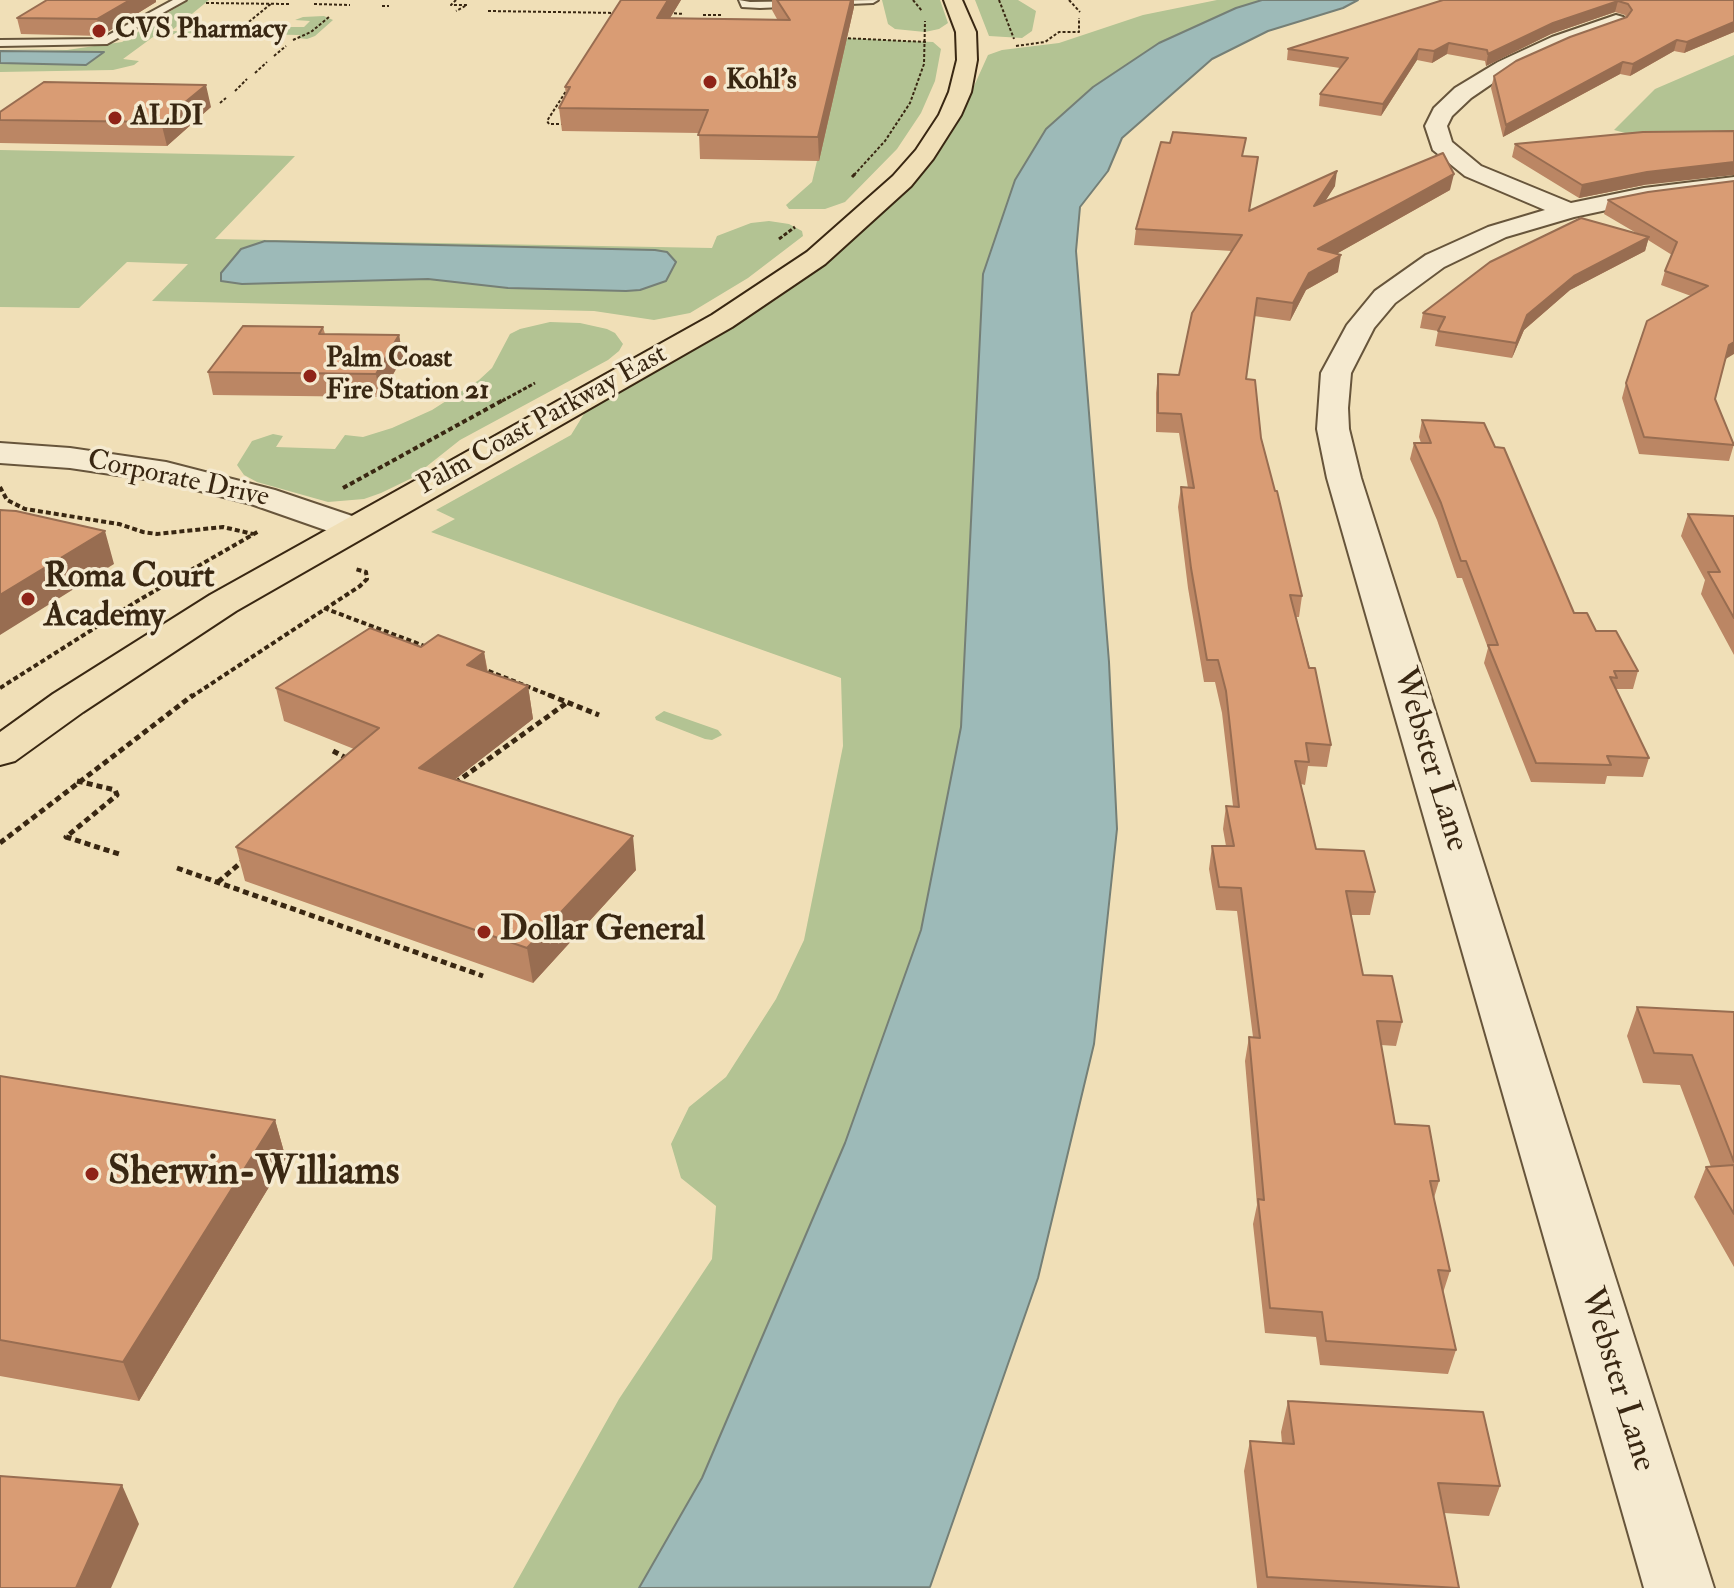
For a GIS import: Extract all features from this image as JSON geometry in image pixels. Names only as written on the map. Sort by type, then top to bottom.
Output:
[{"type":"main road","name":"Palm Coast Parkway East","points":[[0,752],[171,636],[348,547],[722,321],[786,279],[855,226],[916,165],[955,104],[966,70],[967,37],[953,0]]},
{"type":"street","points":[[1569,211],[1473,171],[1441,145],[1436,126],[1442,113],[1463,93],[1505,66],[1559,41],[1616,21]]},
{"type":"street","name":"Webster Lane","points":[[1679,1588],[1344,478],[1333,429],[1333,389],[1343,356],[1361,325],[1385,297],[1419,271],[1462,247],[1518,225],[1569,211],[1644,195],[1734,184]]},
{"type":"street","name":"Corporate Drive","points":[[0,453],[82,459],[166,472],[249,493],[348,547]]},
{"type":"lane","points":[[0,43],[103,42],[181,0]]},
{"type":"lane","points":[[727,2],[873,0]]},
{"type":"path","points":[[456,0],[451,5],[467,5],[456,11]]},
{"type":"path","points":[[999,0],[1014,39]]},
{"type":"path","points":[[1069,0],[1080,12]]},
{"type":"path","points":[[206,3],[289,4]]},
{"type":"path","points":[[245,25],[272,3]]},
{"type":"path","points":[[314,4],[350,5]]},
{"type":"path","points":[[382,6],[389,6]]},
{"type":"path","points":[[488,11],[628,13]]},
{"type":"path","points":[[670,13],[684,14]]},
{"type":"path","points":[[293,40],[311,32],[329,17]]},
{"type":"path","points":[[1016,46],[1045,42],[1059,32],[1079,32],[1079,18]]},
{"type":"path","points":[[847,182],[885,141],[910,103],[920,81],[925,32]]},
{"type":"path","points":[[836,38],[926,41]]},
{"type":"path","points":[[274,56],[286,46]]},
{"type":"path","points":[[255,73],[267,62]]},
{"type":"path","points":[[235,91],[247,79]]},
{"type":"path","points":[[564,124],[549,124],[547,121],[573,81]]},
{"type":"path","points":[[220,103],[226,98]]},
{"type":"path","points":[[334,493],[535,383]]},
{"type":"path","points":[[0,487],[7,500],[25,509],[119,524],[143,532],[157,534],[223,527],[262,537]]},
{"type":"path","points":[[0,688],[85,633],[269,526]]},
{"type":"path","points":[[0,843],[190,697],[360,586],[367,579],[366,572],[348,547]]},
{"type":"path","points":[[366,572],[371,565]]},
{"type":"path","points":[[323,608],[434,650]]},
{"type":"path","points":[[477,666],[599,715]]},
{"type":"path","points":[[445,786],[461,782],[568,702]]},
{"type":"path","points":[[333,751],[358,761]]},
{"type":"path","points":[[77,781],[115,790],[117,795],[66,837],[119,854]]},
{"type":"path","points":[[218,882],[252,854]]},
{"type":"path","points":[[177,868],[483,976]]},
{"type":"green space","points":[[188,0],[209,0],[171,31],[281,32],[289,27],[304,27],[310,21],[295,20],[303,17],[324,16],[333,20],[307,39],[298,38],[300,35],[246,34],[232,38],[234,34],[176,33],[168,37],[153,37],[123,59],[139,61],[113,70],[0,72],[0,63],[86,65],[102,52],[0,49],[67,50],[122,42]]},
{"type":"green space","points":[[882,0],[940,0],[948,23],[925,32],[895,29],[888,24]]},
{"type":"green space","points":[[975,0],[1018,0],[1036,11],[1032,31],[1022,38],[989,36]]},
{"type":"green space","points":[[1217,0],[1262,0],[1236,8],[1159,43],[1046,129],[1015,181],[983,274],[961,727],[921,930],[845,1143],[702,1478],[639,1588],[513,1588],[619,1399],[712,1259],[716,1206],[681,1178],[671,1144],[689,1107],[726,1077],[776,999],[804,940],[843,746],[841,678],[431,532],[455,519],[436,510],[571,435],[587,409],[702,346],[777,299],[827,262],[880,216],[932,163],[956,126],[988,55],[1002,50],[1059,43],[1143,15]]},
{"type":"green space","points":[[846,38],[933,42],[941,49],[935,81],[921,113],[897,149],[845,202],[825,209],[789,209],[786,205],[812,182]]},
{"type":"green space","points":[[1734,55],[1734,133],[1640,137],[1614,130],[1655,89]]},
{"type":"green space","points":[[0,150],[295,156],[215,239],[712,248],[717,236],[751,223],[769,221],[789,224],[802,231],[803,236],[748,278],[690,313],[654,320],[594,311],[152,301],[188,264],[127,262],[79,308],[0,307]]},
{"type":"green space","points":[[550,322],[580,323],[607,329],[615,333],[623,344],[608,360],[460,440],[412,478],[381,493],[364,499],[328,502],[257,482],[244,475],[237,465],[252,441],[273,434],[283,436],[276,447],[335,449],[345,435],[363,437],[432,410],[492,368],[510,334]]},
{"type":"green space","points":[[664,711],[718,730],[722,735],[712,740],[705,739],[656,720],[655,717]]},
{"type":"water","points":[[1262,0],[1358,0],[1343,8],[1268,31],[1212,59],[1122,138],[1108,171],[1080,207],[1076,251],[1109,662],[1117,829],[1094,1044],[1038,1278],[930,1587],[639,1588],[702,1478],[845,1143],[921,930],[961,727],[983,274],[1015,180],[1046,129],[1093,87],[1159,43],[1236,8]]},
{"type":"water","points":[[0,51],[104,52],[86,65],[0,63]]},
{"type":"water","points":[[265,241],[655,250],[667,252],[676,262],[666,281],[640,290],[626,291],[508,288],[428,279],[242,284],[221,281],[221,273],[241,249]]},
{"type":"building","points":[[47,0],[130,0],[97,19],[17,18]]},
{"type":"building","name":"Kohl's","points":[[621,0],[668,0],[657,18],[790,20],[777,0],[851,0],[818,137],[698,135],[708,110],[559,108],[570,87],[565,87]]},
{"type":"building","points":[[1443,0],[1734,0],[1734,22],[1687,42],[1677,40],[1633,64],[1623,62],[1506,125],[1494,76],[1516,61],[1570,37],[1627,17],[1632,10],[1628,4],[1618,1],[1553,23],[1488,54],[1487,50],[1449,43],[1434,51],[1419,49],[1383,104],[1320,94],[1348,58],[1288,49]]},
{"type":"building","points":[[44,82],[206,85],[161,122],[0,120],[0,112]]},
{"type":"building","points":[[1734,131],[1734,162],[1647,172],[1582,185],[1515,144],[1643,132]]},
{"type":"building","points":[[1173,132],[1246,138],[1242,156],[1258,157],[1249,211],[1337,171],[1314,206],[1443,153],[1454,174],[1318,249],[1341,255],[1309,273],[1293,303],[1257,298],[1246,379],[1255,380],[1261,438],[1302,596],[1290,595],[1309,668],[1315,668],[1331,745],[1306,743],[1309,762],[1295,761],[1316,849],[1364,851],[1375,892],[1346,891],[1363,975],[1392,976],[1402,1022],[1377,1021],[1395,1124],[1429,1126],[1439,1181],[1430,1181],[1450,1271],[1438,1270],[1456,1350],[1326,1341],[1322,1312],[1270,1308],[1258,1199],[1264,1200],[1249,1037],[1260,1038],[1241,888],[1219,887],[1212,846],[1234,846],[1226,806],[1239,807],[1226,691],[1218,660],[1207,660],[1191,568],[1181,487],[1194,488],[1181,414],[1158,413],[1158,374],[1179,375],[1192,313],[1242,235],[1136,229],[1161,142],[1170,143]]},
{"type":"building","points":[[1734,181],[1734,342],[1729,345],[1715,399],[1734,445],[1644,437],[1626,383],[1647,321],[1708,286],[1665,271],[1677,242],[1608,200]]},
{"type":"building","points":[[1581,218],[1649,237],[1574,276],[1527,315],[1516,343],[1438,331],[1445,317],[1423,313],[1490,262]]},
{"type":"building","points":[[243,326],[323,327],[319,334],[399,335],[376,374],[208,372]]},
{"type":"building","points":[[1422,420],[1484,423],[1495,447],[1504,448],[1574,613],[1587,613],[1596,631],[1616,631],[1638,671],[1614,671],[1617,678],[1610,677],[1649,758],[1607,756],[1611,765],[1536,763],[1488,645],[1498,645],[1466,561],[1461,561],[1441,503],[1414,443],[1431,443]]},
{"type":"building","points":[[0,510],[16,511],[105,531],[0,595]]},
{"type":"building","points":[[1688,514],[1734,516],[1734,618],[1708,572],[1720,572]]},
{"type":"building","points":[[370,628],[421,647],[438,635],[484,652],[467,665],[528,686],[419,768],[633,836],[527,948],[236,847],[379,728],[276,688]]},
{"type":"building","points":[[1637,1007],[1734,1012],[1734,1162],[1692,1055],[1654,1053]]},
{"type":"building","points":[[0,1076],[275,1120],[123,1362],[0,1340]]},
{"type":"building","points":[[1734,1165],[1734,1214],[1706,1167]]},
{"type":"building","points":[[1288,1401],[1483,1412],[1500,1486],[1438,1483],[1459,1588],[1267,1577],[1250,1441],[1294,1444]]},
{"type":"building","points":[[0,1476],[122,1485],[76,1588],[0,1588]]},
{"type":"place","name":"CVS Pharmacy","points":[[99,31]]},
{"type":"place","name":"Kohl's","points":[[710,82]]},
{"type":"place","name":"ALDI","points":[[115,118]]},
{"type":"place","name":"Palm Coast Fire Station 21","points":[[310,376]]},
{"type":"place","name":"Roma Court Academy","points":[[28,599]]},
{"type":"place","name":"Dollar General","points":[[484,932]]},
{"type":"place","name":"Sherwin-Williams","points":[[92,1174]]}]
